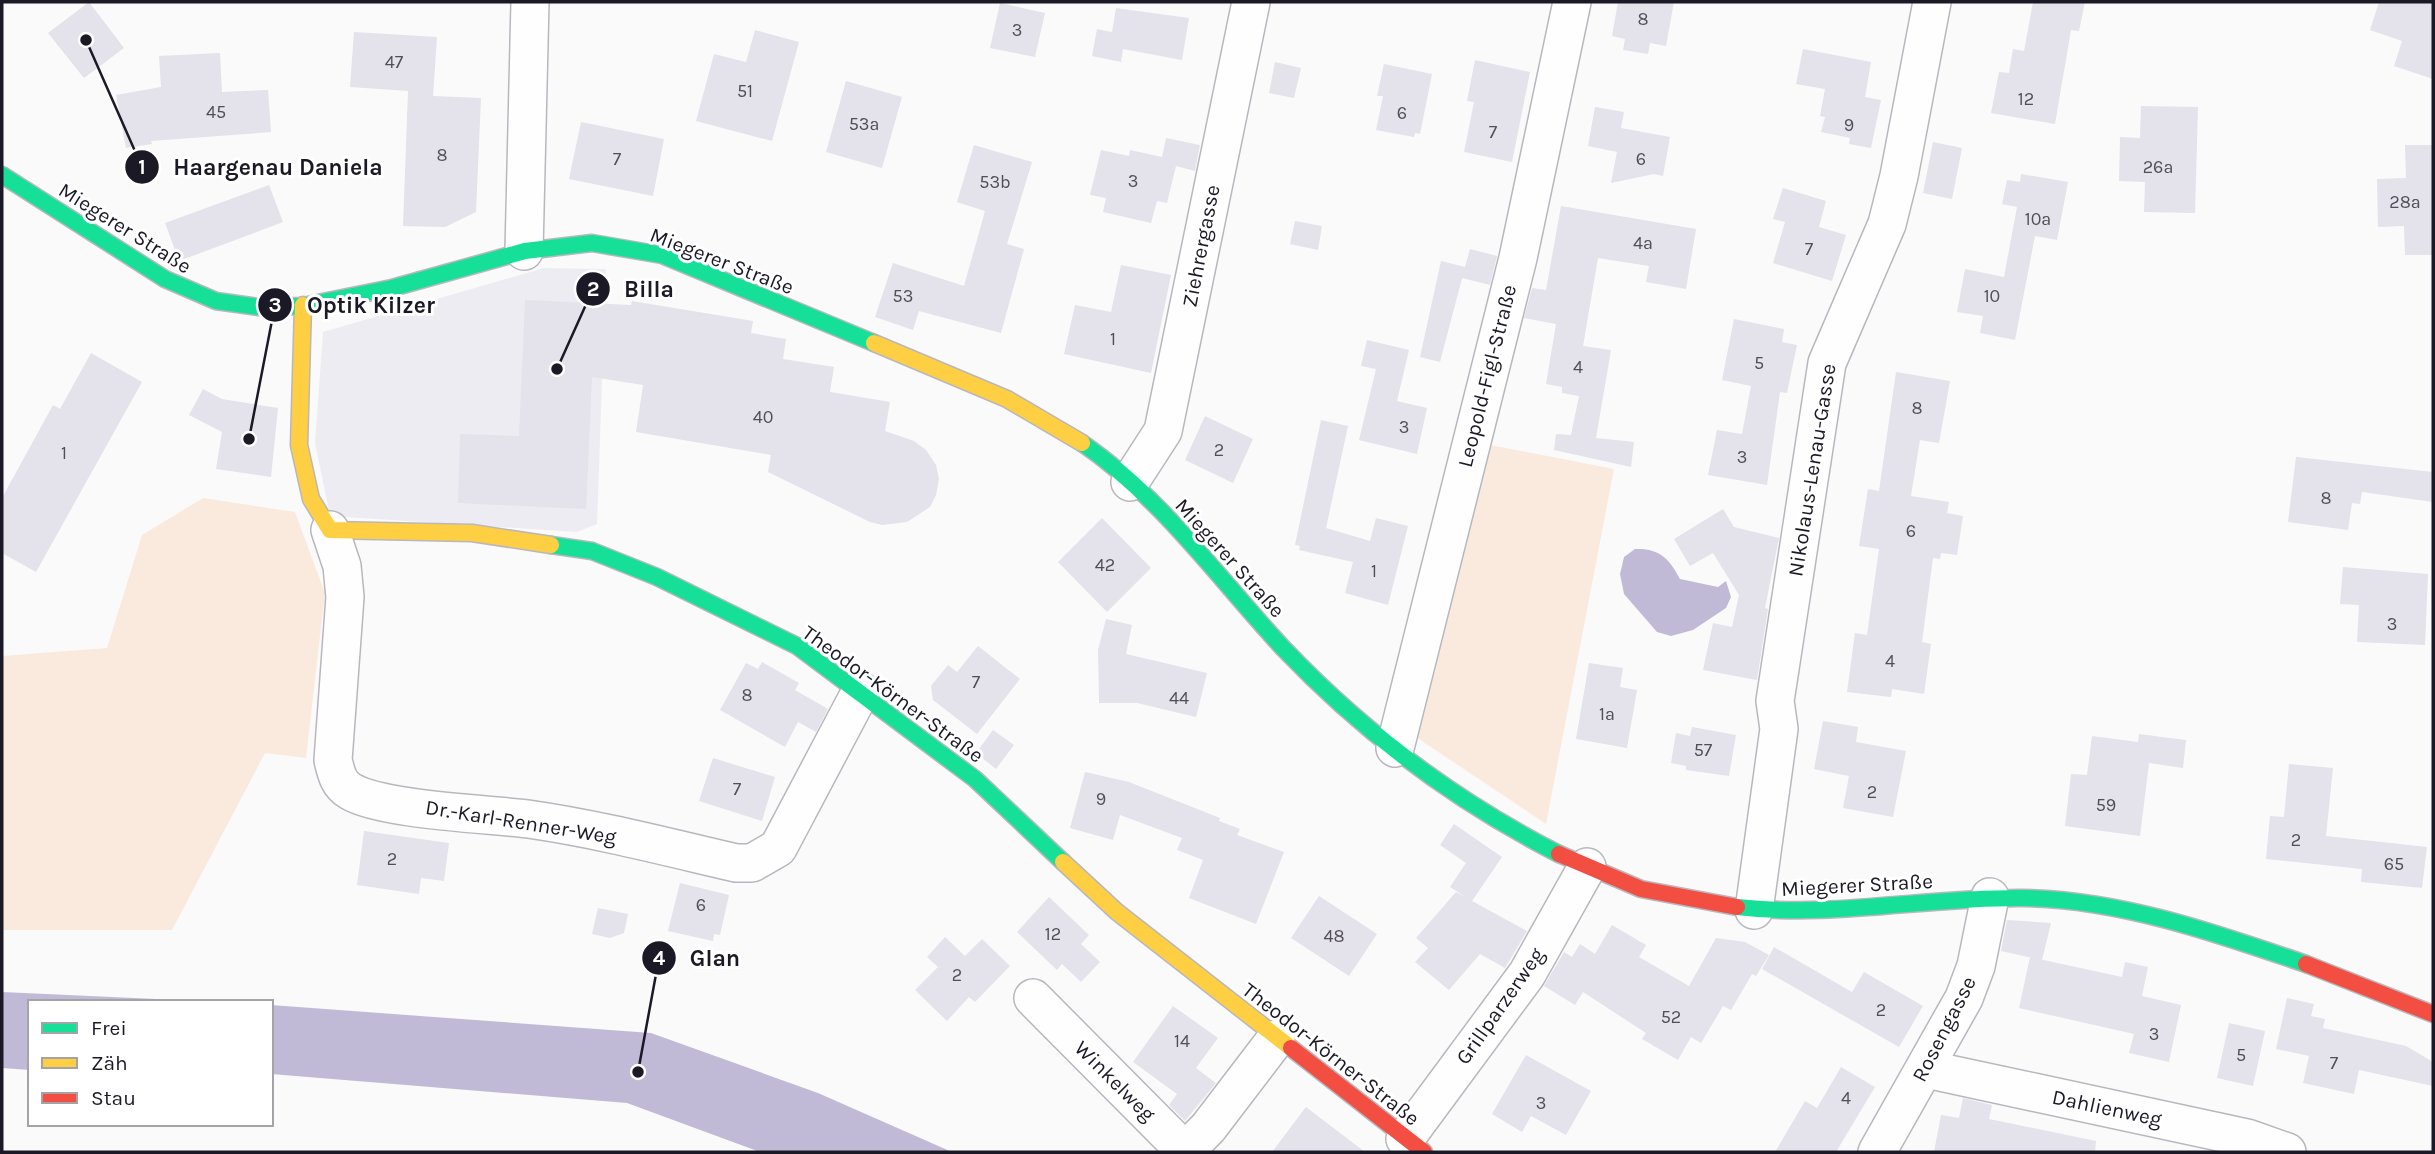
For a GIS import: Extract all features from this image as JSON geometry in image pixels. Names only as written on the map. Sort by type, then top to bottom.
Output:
[{"type":"main road","name":"Miegerer Straße","points":[[2,175],[183,289],[217,301],[250,306],[303,305],[346,298],[524,250],[571,243],[617,246],[662,255],[1007,399],[1060,427],[1130,482],[1312,677],[1395,748],[1534,840],[1587,867],[1640,888],[1754,910],[1826,911],[1990,897],[2052,899],[2101,905],[2288,956],[2433,1014]]},
{"type":"main road","points":[[303,305],[299,446],[311,499],[330,530]]},
{"type":"main road","name":"Theodor-Körner-Straße","points":[[330,530],[472,533],[592,551],[657,577],[797,646],[975,779],[1117,912],[1276,1039],[1415,1145]]},
{"type":"street","points":[[524,250],[530,2]]},
{"type":"street","name":"Ziehrergasse","points":[[1130,482],[1163,431],[1251,2]]},
{"type":"street","name":"Leopold-Figl-Straße","points":[[1395,748],[1518,258],[1572,2]]},
{"type":"street","name":"Nikolaus-Lenau-Gasse","points":[[1754,910],[1779,729],[1776,701],[1827,363],[1886,224],[1899,176],[1932,2]]},
{"type":"street","name":"Dr.-Karl-Renner-Weg","points":[[330,530],[342,566],[345,597],[333,760],[337,778],[350,791],[387,803],[529,819],[587,829],[736,863],[752,863],[778,848],[860,691]]},
{"type":"street","name":"Grillparzerweg","points":[[1415,1145],[1527,974],[1587,867]]},
{"type":"street","name":"Rosengasse","points":[[1877,1152],[1964,998],[1972,976],[1990,897]]},
{"type":"street","name":"Winkelweg","points":[[1033,998],[1185,1151],[1208,1128],[1276,1039]]},
{"type":"street","name":"Dahlienweg","points":[[1926,1069],[2246,1138],[2287,1152]]},
{"type":"shaded area","points":[[544,268],[606,269],[597,524],[577,532],[330,516],[315,443],[323,332]]},
{"type":"shaded area","points":[[1485,444],[1614,469],[1546,824],[1413,735]]},
{"type":"shaded area","points":[[203,498],[295,512],[325,593],[306,758],[265,753],[172,930],[2,930],[2,656],[107,648],[142,535]]},
{"type":"shaded area","points":[[1635,549],[1651,550],[1662,556],[1672,565],[1680,579],[1718,587],[1726,581],[1731,597],[1726,608],[1693,630],[1671,636],[1657,632],[1624,594],[1620,574],[1624,557]]},
{"type":"shaded area","points":[[2,992],[178,1000],[28,1000],[28,1070],[2,1068]]},
{"type":"shaded area","points":[[273,1005],[651,1033],[818,1093],[952,1152],[760,1152],[627,1103],[273,1074]]},
{"type":"building","points":[[89,2],[124,48],[84,78],[48,33]]},
{"type":"building","points":[[1618,2],[1674,2],[1666,46],[1650,43],[1648,54],[1623,50],[1625,39],[1612,36]]},
{"type":"building","points":[[2033,2],[2085,2],[2079,31],[2071,30],[2055,124],[1991,113],[1999,72],[2009,73],[2013,49],[2024,51]]},
{"type":"building","points":[[2379,2],[2433,2],[2433,79],[2394,66],[2402,41],[2370,30]]},
{"type":"building","points":[[1000,3],[1045,13],[1035,57],[990,48]]},
{"type":"building","points":[[1116,8],[1189,18],[1182,60],[1123,49],[1121,62],[1092,56],[1097,29],[1112,32]]},
{"type":"building","points":[[755,30],[799,42],[772,141],[696,121],[714,54],[746,62]]},
{"type":"building","points":[[354,32],[437,37],[433,96],[481,98],[476,212],[445,227],[403,226],[408,91],[350,87]]},
{"type":"building","points":[[1803,49],[1871,62],[1865,97],[1881,100],[1871,148],[1849,144],[1850,138],[1821,132],[1825,117],[1820,116],[1825,89],[1796,84]]},
{"type":"building","points":[[220,53],[222,92],[268,90],[271,132],[151,141],[152,144],[126,148],[116,95],[161,87],[159,56]]},
{"type":"building","points":[[1475,60],[1530,72],[1512,162],[1464,152],[1474,102],[1467,101]]},
{"type":"building","points":[[1275,62],[1301,68],[1294,98],[1269,93]]},
{"type":"building","points":[[1384,64],[1432,74],[1420,134],[1415,133],[1414,137],[1376,130],[1383,96],[1377,96]]},
{"type":"building","points":[[846,81],[902,97],[882,168],[826,152]]},
{"type":"building","points":[[2141,106],[2198,107],[2195,213],[2144,212],[2145,182],[2119,181],[2120,137],[2140,138]]},
{"type":"building","points":[[1595,107],[1624,112],[1621,128],[1670,137],[1663,176],[1654,174],[1611,183],[1617,152],[1588,146]]},
{"type":"building","points":[[581,122],[664,139],[653,196],[569,179]]},
{"type":"building","points":[[1166,138],[1200,145],[1195,171],[1176,166],[1167,203],[1157,201],[1151,223],[1103,212],[1106,198],[1090,195],[1101,150],[1129,156],[1130,150],[1162,157]]},
{"type":"building","points":[[1933,142],[1962,148],[1952,199],[1923,193]]},
{"type":"building","points":[[974,145],[1032,162],[1007,244],[1024,249],[1001,333],[919,311],[913,330],[875,317],[893,263],[964,286],[985,211],[957,202]]},
{"type":"building","points":[[2405,145],[2433,145],[2433,255],[2405,255],[2404,226],[2378,227],[2377,179],[2406,178]]},
{"type":"building","points":[[2021,174],[2068,182],[2057,240],[2035,236],[2015,340],[1980,333],[1983,316],[1957,312],[1965,269],[2004,277],[2017,207],[2002,204],[2007,180],[2020,182]]},
{"type":"building","points":[[269,185],[283,222],[179,261],[165,223]]},
{"type":"building","points":[[1783,188],[1826,201],[1819,227],[1846,235],[1832,281],[1773,263],[1785,222],[1773,219]]},
{"type":"building","points":[[1561,206],[1696,229],[1686,289],[1646,282],[1649,266],[1598,258],[1583,346],[1611,350],[1596,438],[1634,442],[1631,467],[1554,450],[1556,434],[1571,435],[1579,396],[1562,393],[1562,387],[1546,384],[1556,324],[1524,318],[1532,288],[1546,290]]},
{"type":"building","points":[[1295,221],[1322,226],[1318,250],[1290,244]]},
{"type":"building","points":[[1470,249],[1497,256],[1490,285],[1462,278]]},
{"type":"building","points":[[1441,261],[1465,267],[1440,362],[1420,357]]},
{"type":"building","points":[[1121,265],[1171,275],[1151,373],[1064,354],[1075,305],[1111,312]]},
{"type":"building","points":[[525,300],[631,305],[632,301],[753,321],[751,333],[786,339],[783,359],[834,367],[830,392],[890,402],[885,431],[914,441],[926,450],[936,465],[939,479],[936,495],[930,507],[907,522],[882,525],[870,522],[768,472],[771,455],[636,432],[643,385],[592,377],[586,509],[458,503],[460,434],[519,436]]},
{"type":"building","points":[[1734,319],[1784,329],[1782,342],[1797,345],[1787,393],[1780,392],[1767,485],[1708,475],[1717,430],[1742,434],[1751,386],[1722,380]]},
{"type":"building","points":[[1367,340],[1409,350],[1397,401],[1427,408],[1417,454],[1359,440],[1376,369],[1361,366]]},
{"type":"building","points":[[91,353],[142,382],[36,572],[2,553],[2,498],[53,405],[60,409]]},
{"type":"building","points":[[1896,372],[1950,381],[1939,443],[1920,440],[1911,496],[1949,502],[1947,513],[1963,516],[1957,555],[1941,553],[1940,559],[1933,558],[1922,642],[1931,644],[1924,694],[1892,689],[1891,697],[1847,692],[1855,633],[1867,635],[1879,549],[1859,546],[1868,489],[1879,491]]},
{"type":"building","points":[[203,389],[222,399],[278,408],[271,477],[216,469],[222,432],[189,415]]},
{"type":"building","points":[[1205,416],[1253,439],[1233,483],[1185,460]]},
{"type":"building","points":[[1321,420],[1348,426],[1326,528],[1370,541],[1376,518],[1408,526],[1388,605],[1345,593],[1353,562],[1299,550],[1300,546],[1295,545]]},
{"type":"building","points":[[2296,457],[2433,472],[2433,502],[2362,492],[2360,504],[2352,503],[2348,530],[2288,522]]},
{"type":"building","points":[[1723,509],[1734,527],[1779,538],[1765,608],[1768,609],[1757,680],[1703,670],[1713,623],[1732,627],[1739,595],[1713,553],[1690,566],[1674,539]]},
{"type":"building","points":[[1102,518],[1151,568],[1107,612],[1058,562]]},
{"type":"building","points":[[2343,567],[2428,574],[2425,645],[2357,642],[2359,605],[2340,604]]},
{"type":"building","points":[[1106,619],[1132,625],[1126,654],[1207,673],[1196,717],[1137,703],[1099,703],[1098,650]]},
{"type":"building","points":[[978,646],[1020,679],[977,734],[933,700],[931,686],[948,665],[957,672]]},
{"type":"building","points":[[762,662],[799,683],[795,690],[828,709],[816,732],[798,722],[785,747],[720,710],[746,663],[758,669]]},
{"type":"building","points":[[1589,663],[1623,668],[1620,687],[1637,690],[1627,748],[1576,739]]},
{"type":"building","points":[[1823,721],[1858,727],[1856,742],[1906,751],[1893,817],[1843,808],[1849,776],[1814,769]]},
{"type":"building","points":[[1692,727],[1736,735],[1729,776],[1686,770],[1686,766],[1671,763],[1676,733],[1690,736]]},
{"type":"building","points":[[993,730],[1014,745],[996,769],[976,753]]},
{"type":"building","points":[[2139,734],[2186,740],[2183,768],[2149,763],[2140,836],[2065,826],[2071,774],[2087,775],[2092,736],[2138,742]]},
{"type":"building","points":[[713,758],[775,777],[762,821],[699,801]]},
{"type":"building","points":[[2289,764],[2333,768],[2326,836],[2427,847],[2422,888],[2361,882],[2362,869],[2266,859],[2270,816],[2284,817]]},
{"type":"building","points":[[1085,772],[1129,782],[1220,818],[1219,821],[1240,829],[1237,835],[1284,852],[1256,924],[1189,898],[1203,860],[1177,850],[1182,838],[1120,815],[1113,840],[1070,828]]},
{"type":"building","points":[[1454,824],[1502,857],[1472,901],[1527,931],[1505,968],[1480,954],[1449,990],[1415,962],[1428,948],[1416,938],[1456,892],[1467,898],[1450,887],[1466,863],[1440,845]]},
{"type":"building","points":[[364,831],[449,843],[444,881],[421,878],[419,894],[357,885]]},
{"type":"building","points":[[680,883],[729,895],[720,935],[714,934],[713,941],[668,931]]},
{"type":"building","points":[[1319,896],[1377,934],[1349,976],[1291,938]]},
{"type":"building","points":[[1049,897],[1089,935],[1081,944],[1100,962],[1081,982],[1062,964],[1057,970],[1017,932]]},
{"type":"building","points":[[598,908],[628,914],[624,933],[610,938],[592,934]]},
{"type":"building","points":[[2007,920],[2051,923],[2042,960],[2001,951]]},
{"type":"building","points":[[1612,925],[1646,945],[1639,957],[1689,986],[1716,938],[1745,942],[1769,955],[1756,976],[1752,974],[1731,1010],[1723,1006],[1701,1043],[1691,1037],[1678,1060],[1642,1039],[1646,1033],[1583,992],[1575,1005],[1544,986],[1564,952],[1572,957],[1580,944],[1595,954]]},
{"type":"building","points":[[945,937],[965,956],[982,939],[1010,966],[975,1002],[969,997],[947,1021],[915,990],[938,967],[927,957]]},
{"type":"building","points":[[1774,947],[1852,992],[1864,972],[1923,1006],[1899,1047],[1762,969]]},
{"type":"building","points":[[2030,957],[2122,977],[2125,962],[2148,967],[2142,996],[2181,1005],[2169,1062],[2129,1053],[2134,1034],[2019,1008]]},
{"type":"building","points":[[2287,998],[2314,1004],[2311,1016],[2325,1019],[2323,1028],[2406,1046],[2433,1062],[2433,1086],[2359,1070],[2354,1094],[2303,1083],[2309,1056],[2276,1049]]},
{"type":"building","points":[[1173,1006],[1218,1038],[1196,1068],[1216,1083],[1185,1121],[1169,1105],[1177,1094],[1133,1062]]},
{"type":"building","points":[[2229,1023],[2265,1031],[2253,1086],[2217,1078]]},
{"type":"building","points":[[1526,1055],[1591,1091],[1566,1135],[1531,1116],[1522,1132],[1492,1114]]},
{"type":"building","points":[[1841,1067],[1875,1087],[1836,1152],[1775,1152],[1805,1101],[1817,1108]]},
{"type":"building","points":[[1963,1098],[1992,1105],[1989,1119],[2096,1141],[2095,1152],[1934,1152],[1941,1115],[1959,1118]]},
{"type":"building","points":[[1306,1107],[1365,1152],[1272,1152]]},
{"type":"traffic: fast","points":[[2,175],[165,279],[216,301],[259,307],[303,306],[392,288],[525,251],[592,243],[662,255],[874,343]]},
{"type":"traffic: fast","points":[[1082,443],[1111,464],[1163,513],[1283,648],[1345,708],[1412,763],[1448,788],[1484,812],[1559,854]]},
{"type":"traffic: fast","points":[[551,545],[592,551],[657,577],[797,646],[975,779],[1063,862]]},
{"type":"traffic: fast","points":[[1737,907],[1809,910],[1987,899],[2059,900],[2095,904],[2166,920],[2306,964]]},
{"type":"traffic: slow","points":[[303,305],[299,445],[311,499],[330,530],[472,533],[551,545]]},
{"type":"traffic: slow","points":[[874,343],[1007,399],[1082,443]]},
{"type":"traffic: slow","points":[[1063,862],[1117,912],[1291,1048]]},
{"type":"traffic: jam","points":[[1559,854],[1641,889],[1737,907]]},
{"type":"traffic: jam","points":[[2306,964],[2433,1014]]},
{"type":"traffic: jam","points":[[1291,1048],[1424,1152]]},
{"type":"place","name":"Haargenau Daniela","points":[[86,40]]},
{"type":"place","name":"Billa","points":[[557,369]]},
{"type":"place","name":"Optik Kilzer","points":[[249,439]]},
{"type":"place","name":"Glan","points":[[638,1072]]}]
